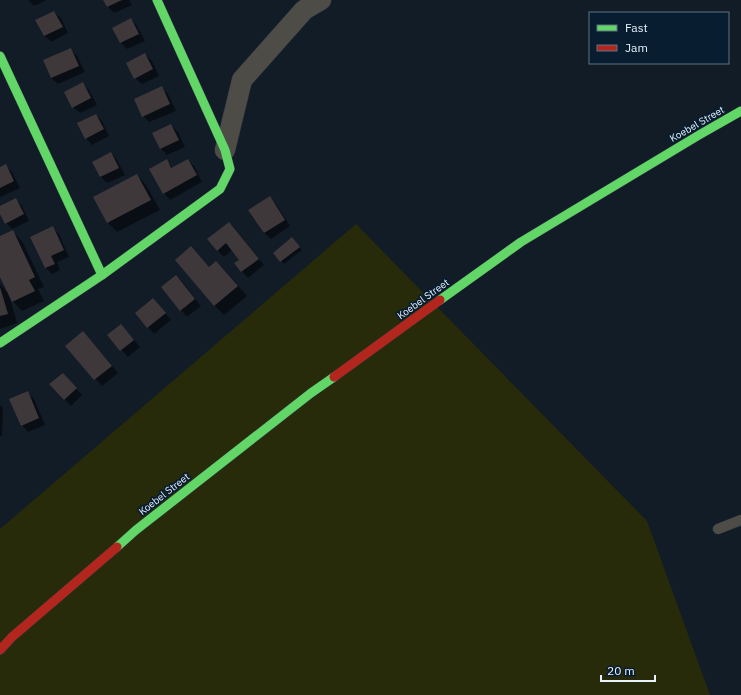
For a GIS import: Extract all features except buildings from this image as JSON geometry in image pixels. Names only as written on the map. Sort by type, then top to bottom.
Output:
[{"type":"main road","points":[[0,343],[102,275],[220,189],[230,169],[225,150],[157,0]]},
{"type":"main road","points":[[0,56],[102,275]]},
{"type":"main road","name":"Koebel Street","points":[[0,650],[12,637],[136,530],[311,393],[521,242],[741,111]]},
{"type":"street","points":[[225,150],[242,80],[304,10],[321,0]]},
{"type":"lane","points":[[718,529],[741,520]]},
{"type":"green space","points":[[356,224],[647,521],[710,695],[0,695],[0,529]]},
{"type":"traffic: fast","points":[[0,343],[102,275],[220,189],[230,169],[225,150],[157,0]]},
{"type":"traffic: fast","points":[[0,56],[102,275]]},
{"type":"traffic: fast","points":[[440,300],[521,242],[741,111]]},
{"type":"traffic: fast","points":[[117,547],[136,530],[311,393],[334,377]]},
{"type":"traffic: jam","points":[[334,377],[440,300]]},
{"type":"traffic: jam","points":[[0,650],[12,637],[117,547]]}]
